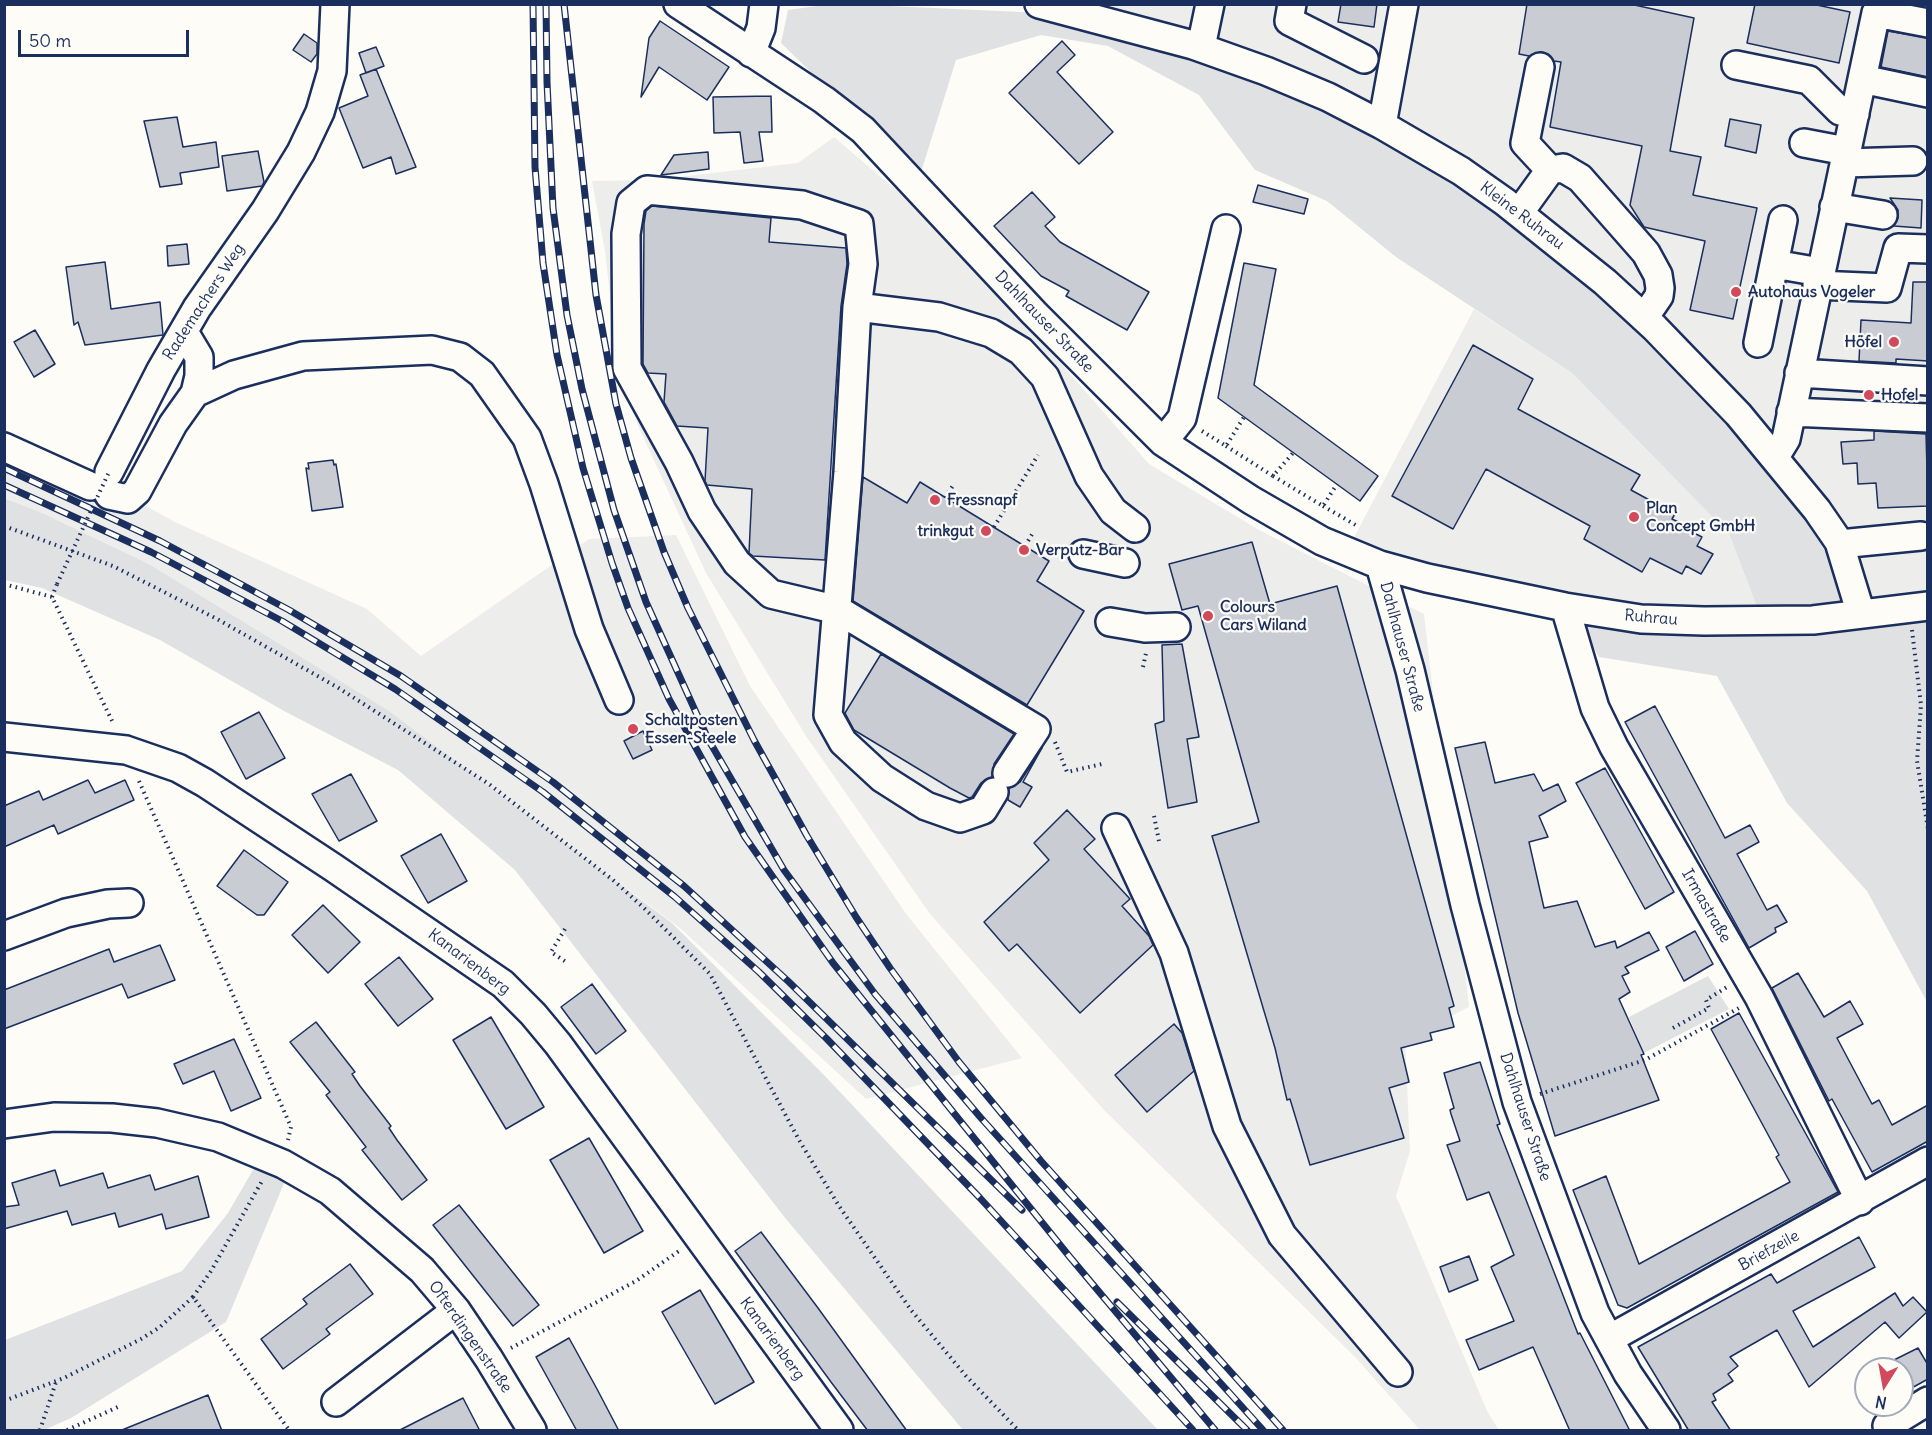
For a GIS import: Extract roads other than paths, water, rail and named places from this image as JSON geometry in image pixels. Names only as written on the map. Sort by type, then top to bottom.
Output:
[{"type":"street","name":"Rademachers Weg","points":[[102,484],[161,370],[197,308],[265,211],[301,152],[320,112],[332,71],[335,4]]},
{"type":"street","name":"Dahlhauser Straße","points":[[678,4],[824,100],[863,130],[1034,313],[1163,442],[1251,500],[1302,529],[1380,565],[1410,670],[1465,905],[1517,1102],[1580,1274],[1609,1340],[1628,1374],[1666,1431]]},
{"type":"street","points":[[752,53],[761,28],[764,4]]},
{"type":"street","name":"Kleine Ruhrau","points":[[1039,4],[1044,8],[1119,23],[1201,47],[1297,84],[1465,162],[1519,213],[1605,282],[1644,318],[1706,379],[1775,457],[1840,544],[1862,614]]},
{"type":"street","points":[[1201,47],[1210,4]]},
{"type":"street","points":[[1292,4],[1289,21],[1364,58]]},
{"type":"street","points":[[1382,125],[1404,4]]},
{"type":"street","points":[[1775,457],[1786,439],[1876,13],[1928,23]]},
{"type":"street","points":[[1736,65],[1809,80],[1840,111],[1854,114]]},
{"type":"street","points":[[1540,67],[1525,143],[1550,170]]},
{"type":"street","points":[[1862,79],[1928,93]]},
{"type":"street","points":[[1804,143],[1845,157],[1913,161]]},
{"type":"street","points":[[1519,213],[1550,170],[1563,168],[1580,178],[1647,254],[1658,275],[1660,288],[1656,303],[1644,318]]},
{"type":"street","points":[[857,307],[838,610],[828,715],[843,742],[882,778],[926,806],[960,818],[983,810],[1036,729],[838,610],[771,594],[737,563],[702,511],[679,462],[644,403],[627,368],[626,234],[631,203],[646,190],[802,205],[859,224],[863,264],[857,307]]},
{"type":"street","points":[[1834,207],[1883,215]]},
{"type":"street","points":[[1758,343],[1783,220]]},
{"type":"street","points":[[1163,442],[1182,418],[1226,229]]},
{"type":"street","points":[[1774,264],[1818,279],[1887,288],[1898,248],[1928,249]]},
{"type":"street","points":[[857,307],[939,316],[991,333],[1021,351],[1045,377],[1089,476],[1113,511],[1136,528]]},
{"type":"street","points":[[4,447],[102,484],[128,499],[137,491],[173,424],[195,393],[199,376],[199,357],[184,332]]},
{"type":"street","points":[[195,393],[234,375],[303,356],[432,350],[460,357],[482,374],[527,438],[544,484],[589,629],[619,700]]},
{"type":"street","points":[[1799,373],[1928,381]]},
{"type":"street","points":[[1791,412],[1928,418]]},
{"type":"street","points":[[1840,544],[1921,536]]},
{"type":"street","points":[[1083,554],[1125,563]]},
{"type":"street","name":"Ruhrau","points":[[1380,565],[1565,607],[1641,618],[1704,621],[1813,620],[1918,607]]},
{"type":"street","name":"Irmastraße","points":[[1565,607],[1578,657],[1599,718],[1759,997],[1860,1201]]},
{"type":"street","points":[[1110,622],[1145,628],[1176,627]]},
{"type":"street","name":"Kanarienberg","points":[[4,737],[126,750],[162,762],[205,783],[503,984],[533,1014],[558,1044],[840,1431]]},
{"type":"street","points":[[1116,828],[1174,953],[1227,1126],[1282,1235],[1398,1372]]},
{"type":"street","points":[[4,936],[66,913],[108,904],[129,903]]},
{"type":"street","name":"Ofterdingenstraße","points":[[4,1124],[54,1117],[112,1118],[157,1123],[218,1137],[279,1162],[330,1191],[422,1270],[456,1310],[489,1359],[532,1431]]},
{"type":"street","name":"Briefzeile","points":[[1609,1340],[1928,1161]]},
{"type":"street","points":[[336,1402],[456,1310]]},
{"type":"street","points":[[1900,1424],[1928,1401]]},
{"type":"railway","points":[[533,4],[535,167],[543,263],[557,355],[583,468],[612,563],[628,608],[669,699],[745,837],[833,963],[1069,1256],[1215,1430]]},
{"type":"railway","points":[[546,4],[553,208],[567,315],[582,389],[614,510],[646,602],[708,739],[784,870],[875,994],[981,1118],[1263,1430]]},
{"type":"railway","points":[[564,4],[596,295],[616,404],[631,458],[664,552],[688,608],[754,740],[807,836],[856,917],[890,968],[959,1062],[1041,1161],[1283,1430]]},
{"type":"railway","points":[[4,468],[160,541],[289,610],[401,676],[553,782],[684,886],[789,982],[1022,1210]]},
{"type":"railway","points":[[4,485],[151,552],[282,621],[395,689],[543,792],[675,897],[759,972],[980,1198],[1193,1430]]},
{"type":"railway","points":[[1117,1302],[1247,1430]]},
{"type":"place","name":"Autohaus Vogeler","points":[[1736,292]]},
{"type":"place","name":"Höfel","points":[[1894,342]]},
{"type":"place","name":"Hofel","points":[[1869,395]]},
{"type":"place","name":"Fressnapf","points":[[935,500]]},
{"type":"place","name":"Plan Concept GmbH","points":[[1634,517]]},
{"type":"place","name":"trinkgut","points":[[986,531]]},
{"type":"place","name":"Verputz-Bar","points":[[1024,550]]},
{"type":"place","name":"Colours Cars Wiland","points":[[1208,616]]},
{"type":"place","name":"Schaltposten Essen-Steele","points":[[633,729]]}]
